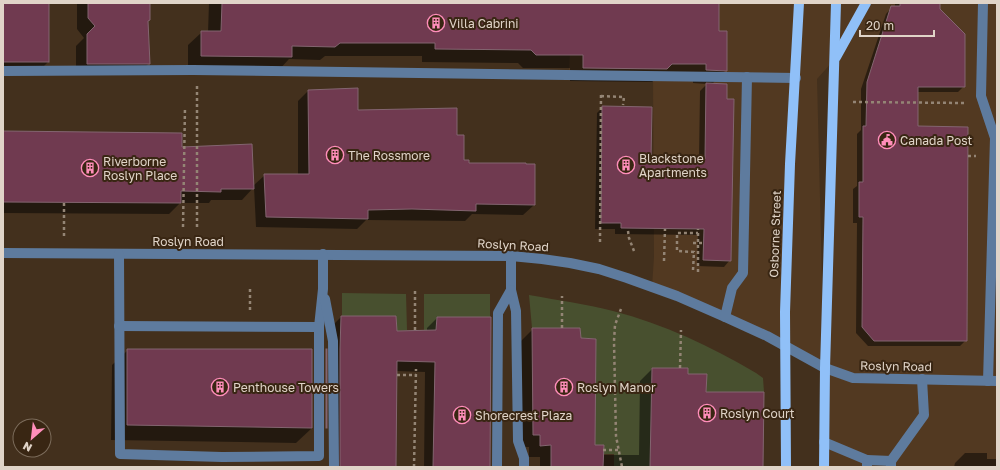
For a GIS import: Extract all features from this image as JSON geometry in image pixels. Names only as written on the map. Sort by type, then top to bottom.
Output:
[{"type":"main road","name":"Osborne Street","points":[[786,467],[785,312],[790,164],[799,3]]},
{"type":"main road","points":[[824,467],[825,368],[836,3]]},
{"type":"main road","points":[[835,59],[866,3]]},
{"type":"street","points":[[983,3],[981,94],[995,138],[993,381]]},
{"type":"street","points":[[3,71],[197,70],[796,78]]},
{"type":"street","points":[[725,317],[732,288],[743,273],[747,77]]},
{"type":"street","name":"Roslyn Road","points":[[3,253],[511,256],[549,260],[599,270],[627,278],[677,296],[766,336],[825,368],[853,378],[993,381]]},
{"type":"street","points":[[119,254],[120,454],[222,457],[319,456],[319,327],[323,289],[323,254]]},
{"type":"street","points":[[511,256],[511,290],[516,311],[518,441],[524,458],[524,467]]},
{"type":"street","points":[[323,289],[333,341],[334,467]]},
{"type":"street","points":[[497,467],[498,313],[511,290]]},
{"type":"street","points":[[119,326],[319,327]]},
{"type":"street","points":[[824,442],[867,463],[891,464],[924,416],[922,379]]},
{"type":"path","points":[[197,70],[198,227]]},
{"type":"path","points":[[600,242],[601,76]]},
{"type":"path","points":[[601,96],[624,97],[623,105]]},
{"type":"path","points":[[853,102],[966,103]]},
{"type":"path","points":[[183,227],[185,107]]},
{"type":"path","points":[[968,156],[976,156]]},
{"type":"path","points":[[63,254],[64,203]]},
{"type":"path","points":[[664,261],[665,229]]},
{"type":"path","points":[[628,231],[634,252]]},
{"type":"path","points":[[693,270],[694,252],[677,251],[677,233],[698,231],[698,272]]},
{"type":"path","points":[[693,242],[703,243]]},
{"type":"path","points":[[415,289],[415,330]]},
{"type":"path","points":[[562,296],[562,328]]},
{"type":"path","points":[[621,309],[615,325],[614,341],[616,436],[622,467]]},
{"type":"path","points":[[680,368],[681,330]]},
{"type":"path","points":[[414,467],[416,369]]},
{"type":"path","points":[[397,375],[416,375]]},
{"type":"path","points":[[604,450],[619,450]]},
{"type":"shaded area","points":[[572,3],[997,3],[997,467],[824,467],[825,368],[785,346],[652,287],[654,257],[653,76],[569,75]],"holes":[[[834,60],[824,358],[817,79]]]},
{"type":"green space","points":[[342,293],[406,294],[407,330],[397,331],[396,316],[342,316]]},
{"type":"green space","points":[[424,294],[490,294],[490,317],[437,317],[436,330],[424,330]]},
{"type":"green space","points":[[529,295],[613,311],[669,329],[704,345],[756,373],[763,378],[764,392],[706,392],[707,374],[688,374],[687,368],[652,368],[650,467],[614,467],[614,454],[604,454],[603,445],[595,445],[596,339],[581,338],[580,328],[532,328]]},
{"type":"building","points":[[3,3],[49,3],[49,62],[3,62]]},
{"type":"building","points":[[88,3],[150,3],[150,20],[148,21],[150,64],[87,64],[87,34],[95,26],[88,18]]},
{"type":"building","points":[[222,3],[719,3],[719,31],[727,31],[727,71],[706,70],[706,64],[672,64],[667,69],[583,68],[583,55],[536,55],[531,50],[435,49],[435,43],[340,43],[335,47],[292,46],[292,57],[201,56],[201,31],[221,31]]},
{"type":"building","points":[[900,3],[940,3],[940,9],[965,34],[965,87],[918,87],[918,126],[968,127],[967,341],[874,341],[862,327],[863,217],[859,217],[859,182],[863,182],[863,126],[866,126],[867,82],[891,6],[900,6]]},
{"type":"building","points":[[706,83],[727,84],[727,99],[734,99],[731,261],[703,260],[704,229],[621,228],[621,223],[601,223],[602,106],[652,107],[651,159],[705,159]]},
{"type":"building","points":[[358,88],[358,110],[457,108],[457,135],[464,135],[464,160],[469,160],[469,163],[535,164],[535,205],[476,204],[476,211],[412,209],[368,210],[368,219],[266,217],[264,174],[309,174],[308,90]]},
{"type":"building","name":"Riverborne Roslyn Place","points":[[3,131],[182,133],[182,147],[252,144],[254,189],[221,189],[221,192],[181,191],[181,203],[3,202]]},
{"type":"building","name":"Shorecrest Plaza","points":[[341,316],[396,316],[397,331],[436,330],[437,317],[491,317],[490,467],[433,467],[435,362],[397,361],[396,467],[340,467]]},
{"type":"building","name":"Roslyn Manor","points":[[532,328],[580,328],[581,338],[596,339],[595,445],[604,445],[603,467],[551,467],[551,445],[540,446],[540,435],[533,435]]},
{"type":"building","name":"Penthouse Towers","points":[[127,349],[312,349],[312,428],[127,425]]},
{"type":"building","points":[[327,349],[327,428],[326,428]]},
{"type":"building","name":"Roslyn Court","points":[[652,368],[688,368],[688,374],[707,374],[706,392],[764,392],[763,467],[650,467]]},
{"type":"place","name":"Villa Cabrini","points":[[436,23]]},
{"type":"place","name":"Canada Post","points":[[887,140]]},
{"type":"place","name":"The Rossmore","points":[[335,155]]},
{"type":"place","name":"Blackstone Apartments","points":[[626,165]]},
{"type":"place","name":"Riverborne Roslyn Place","points":[[90,168]]},
{"type":"place","name":"Penthouse Towers","points":[[220,387]]},
{"type":"place","name":"Roslyn Manor","points":[[564,387]]},
{"type":"place","name":"Roslyn Court","points":[[707,413]]},
{"type":"place","name":"Shorecrest Plaza","points":[[462,415]]}]
